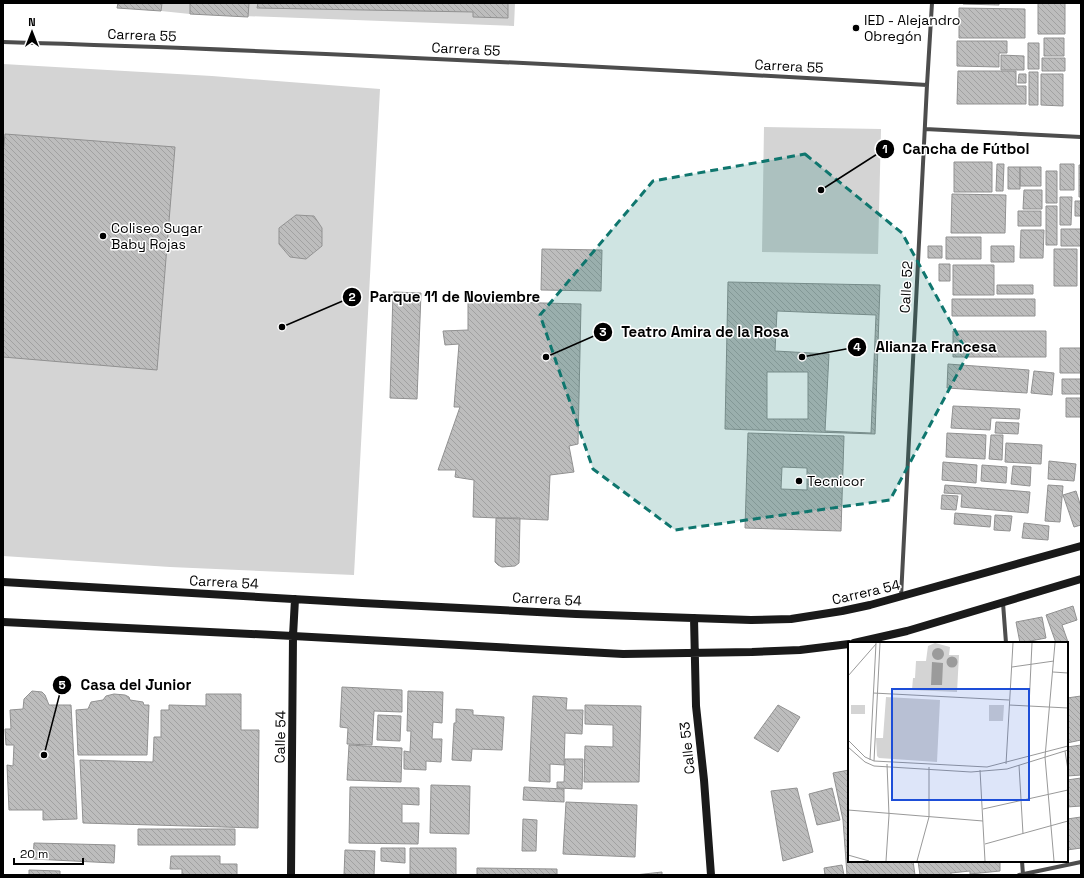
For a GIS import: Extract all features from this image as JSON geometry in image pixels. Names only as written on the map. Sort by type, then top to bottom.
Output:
[{"type":"main road","name":"Carrera 54","points":[[3,582],[576,614],[751,620],[791,619],[842,611],[901,597],[1081,546]]},
{"type":"main road","points":[[858,642],[907,631],[1081,579]]},
{"type":"main road","name":"Calle 54","points":[[292,875],[293,636],[295,599]]},
{"type":"main road","name":"Calle 53","points":[[694,618],[696,706],[711,875]]},
{"type":"main road","points":[[3,622],[623,654],[695,654],[800,650],[848,644]]},
{"type":"street","name":"Calle 52","points":[[901,597],[932,3]]},
{"type":"street","name":"Carrera 55","points":[[3,42],[187,47],[364,55],[927,85]]},
{"type":"street","points":[[925,129],[1081,137]]},
{"type":"street","points":[[1003,603],[1006,642]]},
{"type":"street","points":[[1022,862],[1022,875],[1081,862]]},
{"type":"highlighted area","points":[[805,154],[902,233],[968,354],[890,500],[675,530],[593,469],[540,315],[653,181]]},
{"type":"shaded area","points":[[162,3],[515,3],[514,26],[190,14],[161,11]]},
{"type":"shaded area","points":[[3,64],[212,76],[380,89],[354,575],[170,567],[3,556]],"holes":[[[296,215],[314,216],[322,228],[322,246],[306,259],[290,257],[279,244],[279,228]]]},
{"type":"shaded area","points":[[764,127],[881,129],[878,254],[762,252]]},
{"type":"building","points":[[118,3],[162,3],[161,11],[117,8]]},
{"type":"building","points":[[190,3],[249,3],[248,17],[190,14]]},
{"type":"building","points":[[258,3],[508,3],[508,18],[473,17],[473,12],[257,8]]},
{"type":"building","points":[[999,3],[999,5],[963,4]]},
{"type":"building","points":[[1038,3],[1065,3],[1065,34],[1038,34]]},
{"type":"building","points":[[959,8],[1025,9],[1025,38],[959,38]]},
{"type":"building","points":[[1044,38],[1064,38],[1064,56],[1044,56]]},
{"type":"building","points":[[957,41],[1007,41],[1007,53],[999,53],[999,67],[957,66]]},
{"type":"building","points":[[1028,43],[1039,43],[1039,69],[1028,69]]},
{"type":"building","points":[[1001,55],[1024,56],[1024,70],[1001,70]]},
{"type":"building","points":[[1042,58],[1065,58],[1065,71],[1042,71]]},
{"type":"building","points":[[958,71],[1016,71],[1016,86],[1026,86],[1026,104],[957,104]]},
{"type":"building","points":[[1029,72],[1038,72],[1038,105],[1029,105]]},
{"type":"building","points":[[1019,74],[1026,74],[1026,83],[1018,83]]},
{"type":"building","points":[[1041,74],[1063,74],[1063,106],[1041,105]]},
{"type":"building","points":[[5,134],[175,147],[157,370],[3,357],[3,154]]},
{"type":"building","points":[[954,162],[992,162],[992,192],[954,192]]},
{"type":"building","points":[[997,164],[1004,164],[1003,191],[996,191]]},
{"type":"building","points":[[1060,164],[1074,164],[1074,190],[1060,190]]},
{"type":"building","points":[[1079,165],[1081,165],[1081,197],[1079,197]]},
{"type":"building","points":[[1008,167],[1020,167],[1020,189],[1008,189]]},
{"type":"building","points":[[1020,167],[1041,167],[1041,186],[1020,186]]},
{"type":"building","points":[[1046,171],[1057,171],[1057,203],[1046,203]]},
{"type":"building","points":[[1024,190],[1042,190],[1042,209],[1023,209]]},
{"type":"building","points":[[952,194],[1006,195],[1005,233],[951,233]]},
{"type":"building","points":[[1060,197],[1072,197],[1071,225],[1060,225]]},
{"type":"building","points":[[1075,201],[1081,201],[1081,216],[1075,216]]},
{"type":"building","points":[[1046,206],[1057,206],[1057,245],[1046,245]]},
{"type":"building","points":[[1018,211],[1041,211],[1041,226],[1018,226]]},
{"type":"building","points":[[296,215],[314,216],[322,228],[322,246],[306,259],[290,257],[279,244],[279,228]]},
{"type":"building","points":[[1061,229],[1081,229],[1081,246],[1061,246]]},
{"type":"building","points":[[1021,230],[1044,230],[1043,258],[1020,258]]},
{"type":"building","points":[[946,237],[981,237],[981,259],[946,259]]},
{"type":"building","points":[[928,246],[942,246],[942,258],[928,258]]},
{"type":"building","points":[[991,246],[1014,246],[1014,262],[991,262]]},
{"type":"building","points":[[542,249],[602,250],[601,291],[541,290]]},
{"type":"building","points":[[1054,249],[1077,249],[1077,286],[1054,286]]},
{"type":"building","points":[[939,264],[950,264],[950,281],[939,281]]},
{"type":"building","points":[[953,265],[994,265],[994,295],[953,295]]},
{"type":"building","points":[[728,282],[880,285],[875,434],[725,429]]},
{"type":"building","points":[[997,285],[1033,285],[1033,294],[997,294]]},
{"type":"building","points":[[393,292],[421,293],[417,399],[390,398]]},
{"type":"building","points":[[952,299],[1035,299],[1035,316],[952,316]]},
{"type":"building","points":[[468,301],[581,304],[578,444],[569,446],[574,472],[550,475],[548,520],[473,517],[474,480],[455,477],[456,470],[438,470],[460,407],[454,407],[459,344],[445,345],[443,331],[468,330]]},
{"type":"building","points":[[777,311],[876,315],[871,433],[825,431],[829,354],[775,351]]},
{"type":"building","points":[[953,331],[1046,331],[1046,357],[953,357]]},
{"type":"building","points":[[1060,348],[1081,348],[1081,373],[1060,373]]},
{"type":"building","points":[[948,364],[1029,370],[1027,393],[947,388]]},
{"type":"building","points":[[1034,371],[1054,373],[1052,395],[1031,393]]},
{"type":"building","points":[[767,372],[808,372],[808,419],[767,419]]},
{"type":"building","points":[[1062,379],[1081,379],[1081,394],[1062,394]]},
{"type":"building","points":[[1066,398],[1081,398],[1081,417],[1066,417]]},
{"type":"building","points":[[953,406],[1020,409],[1019,419],[991,418],[990,430],[951,428]]},
{"type":"building","points":[[996,422],[1019,423],[1018,434],[995,433]]},
{"type":"building","name":"Tecnicor","points":[[748,433],[844,436],[841,531],[745,528]],"holes":[[[782,467],[807,468],[807,490],[781,489]]]},
{"type":"building","points":[[947,433],[986,435],[985,459],[946,457]]},
{"type":"building","points":[[991,435],[1003,435],[1002,460],[989,459]]},
{"type":"building","points":[[1006,443],[1042,445],[1041,464],[1005,462]]},
{"type":"building","points":[[1049,461],[1076,464],[1074,481],[1048,479]]},
{"type":"building","points":[[943,462],[977,465],[976,483],[942,480]]},
{"type":"building","points":[[982,465],[1007,467],[1006,483],[981,481]]},
{"type":"building","points":[[1013,466],[1031,467],[1030,486],[1011,484]]},
{"type":"building","points":[[945,485],[1030,492],[1028,513],[961,507],[962,494],[944,493]]},
{"type":"building","points":[[1048,485],[1063,486],[1060,522],[1045,521]]},
{"type":"building","points":[[1076,491],[1081,507],[1081,525],[1074,527],[1063,495]]},
{"type":"building","points":[[942,495],[958,496],[956,510],[941,509]]},
{"type":"building","points":[[955,513],[991,516],[990,527],[954,524]]},
{"type":"building","points":[[995,515],[1012,516],[1010,531],[994,530]]},
{"type":"building","points":[[496,518],[520,518],[519,563],[515,566],[502,567],[495,562]]},
{"type":"building","points":[[1024,523],[1049,526],[1048,540],[1022,538]]},
{"type":"building","points":[[1073,606],[1077,620],[1062,625],[1068,642],[1056,642],[1046,615]]},
{"type":"building","points":[[1042,617],[1046,638],[1020,642],[1016,622]]},
{"type":"building","points":[[342,687],[402,690],[402,712],[374,711],[372,745],[347,744],[348,728],[340,727]]},
{"type":"building","points":[[32,691],[42,692],[45,695],[49,705],[71,705],[77,819],[43,820],[43,810],[9,810],[7,765],[13,766],[14,745],[6,745],[5,729],[11,729],[10,710],[23,709],[24,699]]},
{"type":"building","points":[[408,691],[443,692],[442,723],[433,722],[432,739],[442,739],[441,762],[426,761],[426,770],[404,769],[404,751],[410,752],[411,731],[407,731]]},
{"type":"building","points":[[114,694],[125,695],[129,697],[130,700],[143,702],[144,705],[149,705],[147,755],[78,755],[76,710],[88,709],[91,702],[103,700],[106,696]]},
{"type":"building","points":[[206,694],[241,694],[241,730],[259,730],[258,828],[83,823],[80,760],[153,762],[154,737],[161,737],[161,710],[169,710],[169,705],[206,706]]},
{"type":"building","points":[[533,696],[567,698],[566,710],[583,710],[582,734],[565,733],[564,765],[550,764],[550,782],[529,781]]},
{"type":"building","points":[[1081,696],[1081,740],[1068,743],[1068,698]]},
{"type":"building","points":[[585,705],[641,706],[639,782],[584,782],[585,746],[613,747],[613,725],[585,724]]},
{"type":"building","points":[[778,705],[800,717],[778,752],[754,738]]},
{"type":"building","points":[[456,709],[473,710],[473,715],[504,717],[502,750],[472,749],[471,761],[452,760]]},
{"type":"building","points":[[378,715],[401,716],[400,741],[377,740]]},
{"type":"building","points":[[349,745],[402,748],[401,782],[347,780]]},
{"type":"building","points":[[1081,745],[1081,775],[1068,776],[1068,747]]},
{"type":"building","points":[[565,759],[583,759],[582,789],[557,788],[557,782],[564,782]]},
{"type":"building","points":[[848,770],[848,862],[913,862],[915,875],[847,875],[843,820],[833,773]]},
{"type":"building","points":[[1081,778],[1081,806],[1068,807],[1068,780]]},
{"type":"building","points":[[431,785],[470,786],[469,834],[430,833]]},
{"type":"building","points":[[350,787],[419,788],[419,805],[402,804],[402,823],[419,823],[418,844],[349,843]]},
{"type":"building","points":[[524,787],[564,789],[564,802],[523,800]]},
{"type":"building","points":[[797,788],[813,852],[783,861],[771,791]]},
{"type":"building","points":[[832,788],[840,820],[817,825],[809,794]]},
{"type":"building","points":[[566,802],[637,805],[635,857],[563,854]]},
{"type":"building","points":[[1081,817],[1081,848],[1068,850],[1068,819]]},
{"type":"building","points":[[523,819],[537,820],[536,851],[522,851]]},
{"type":"building","points":[[138,829],[235,829],[235,845],[138,845]]},
{"type":"building","points":[[34,843],[115,845],[114,863],[33,859]]},
{"type":"building","points":[[381,848],[405,848],[405,863],[381,861]]},
{"type":"building","points":[[410,848],[456,848],[456,875],[410,874]]},
{"type":"building","points":[[345,850],[375,851],[374,875],[344,875]]},
{"type":"building","points":[[171,856],[220,856],[220,864],[237,864],[237,875],[182,875],[182,869],[170,869]]},
{"type":"building","points":[[918,862],[1000,862],[1000,871],[970,874],[970,871],[951,873],[951,875],[920,875]]},
{"type":"building","points":[[842,865],[844,875],[825,875],[824,868]]},
{"type":"building","points":[[477,868],[557,869],[557,875],[477,875]]},
{"type":"building","points":[[29,870],[60,871],[60,875],[29,875]]},
{"type":"building","points":[[662,872],[662,875],[635,875]]},
{"type":"place","name":"IED - Alejandro Obregón","points":[[856,28]]},
{"type":"place","name":"Cancha de Fútbol","points":[[821,190]]},
{"type":"place","name":"Coliseo Sugar Baby Rojas","points":[[103,236]]},
{"type":"place","name":"Parque 11 de Noviembre","points":[[282,327]]},
{"type":"place","name":"Teatro Amira de la Rosa","points":[[546,357]]},
{"type":"place","name":"Alianza Francesa","points":[[802,357]]},
{"type":"place","name":"Tecnicor","points":[[799,481]]},
{"type":"place","name":"Casa del Junior","points":[[44,755]]}]
